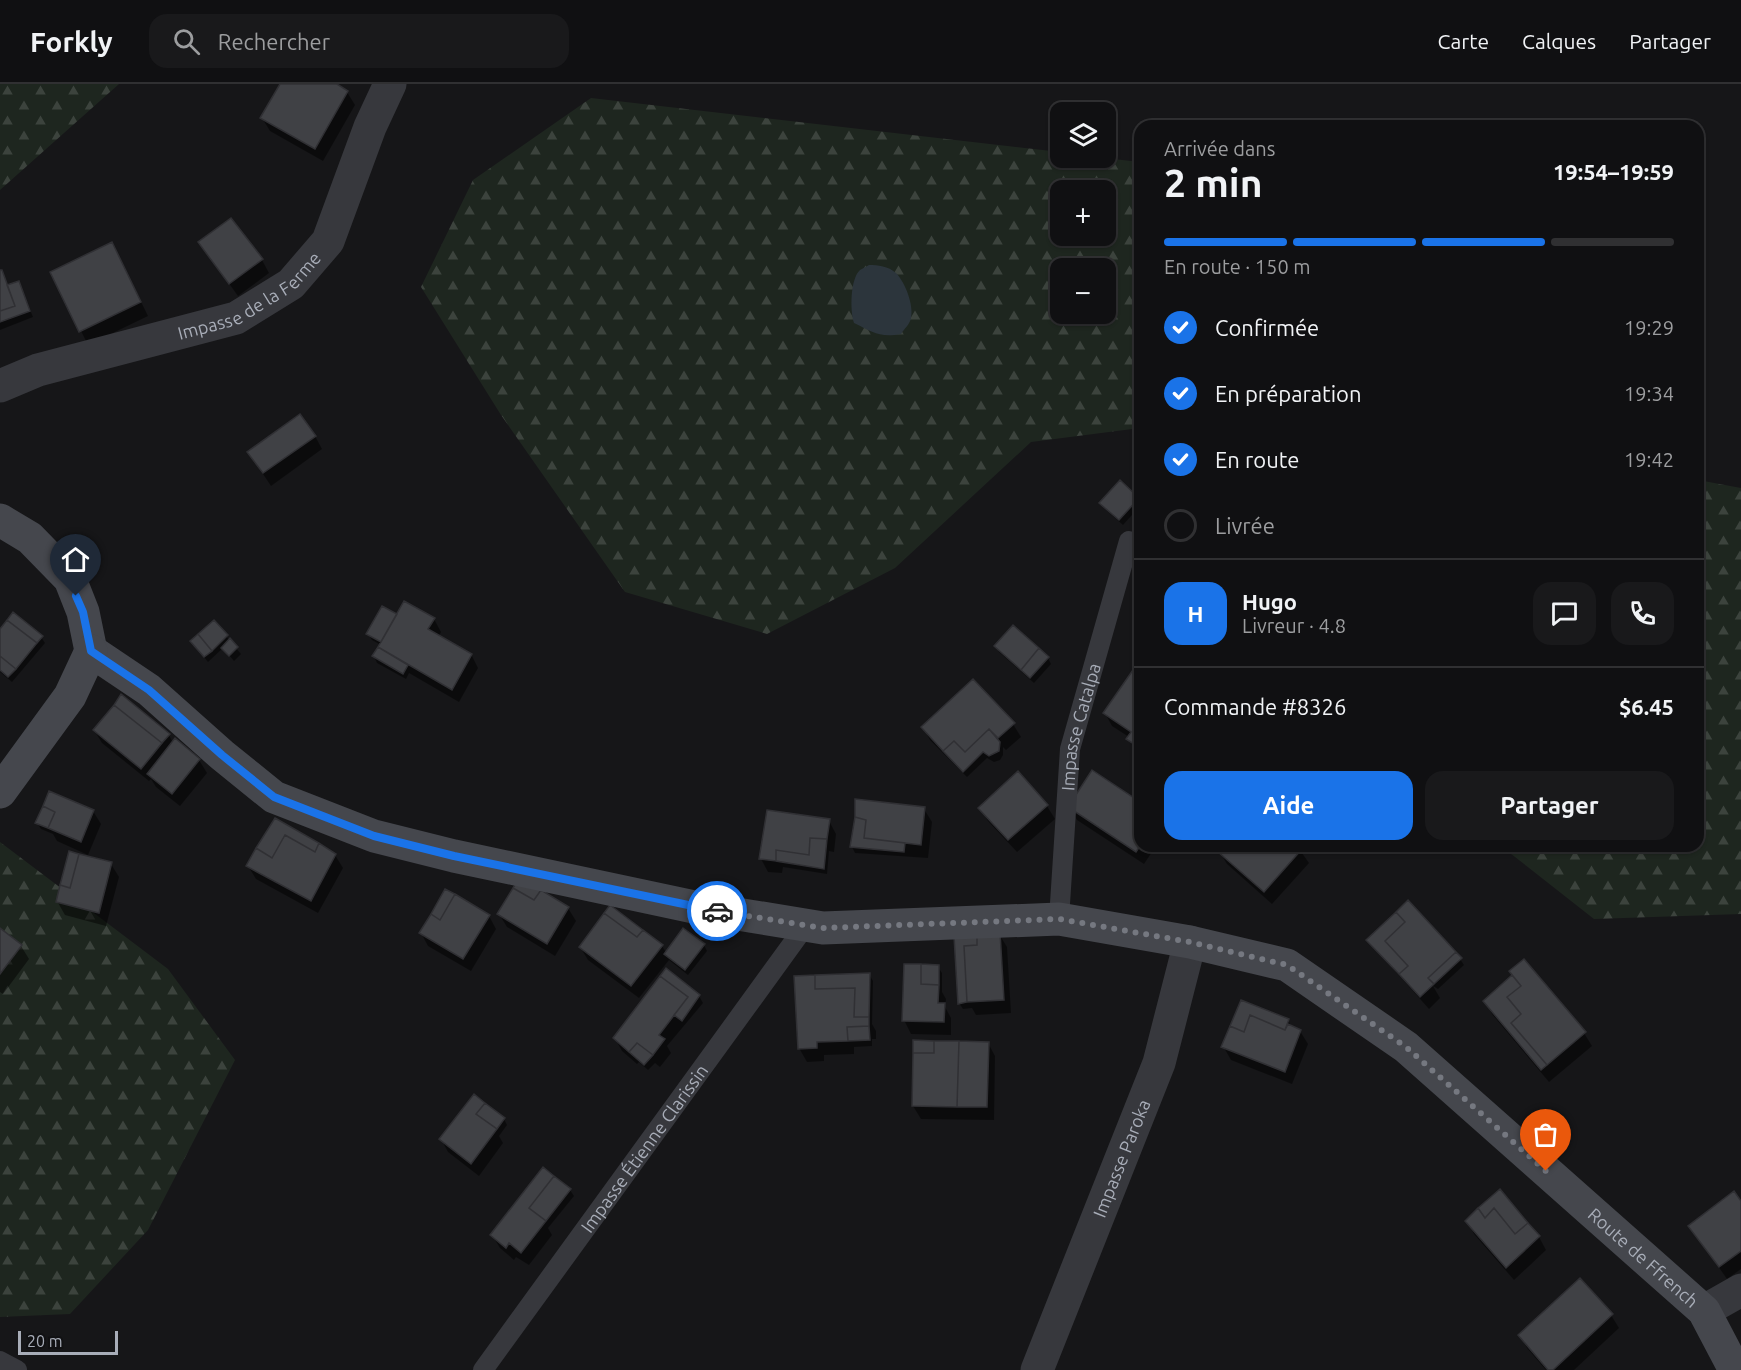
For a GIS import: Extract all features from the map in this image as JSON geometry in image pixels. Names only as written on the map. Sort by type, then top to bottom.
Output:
[{"type":"main road","points":[[0,520],[30,538],[70,579],[83,612],[91,651],[70,696],[0,792]]},
{"type":"main road","name":"Route de Ffrench","points":[[91,651],[149,690],[222,755],[274,797],[374,836],[454,856],[694,907],[823,928],[1059,919],[1190,942],[1287,965],[1406,1047],[1704,1311],[1735,1370]]},
{"type":"street","name":"Impasse de la Ferme","points":[[0,387],[38,370],[236,318],[291,284],[328,241],[370,127],[390,84]]},
{"type":"street","name":"Impasse Paroka","points":[[1037,1370],[1159,1063],[1190,942]]},
{"type":"street","points":[[1704,1311],[1741,1290]]},
{"type":"lane","name":"Impasse Catalpa","points":[[1059,919],[1070,749],[1129,541]]},
{"type":"lane","name":"Impasse Étienne Clarissin","points":[[483,1370],[806,925]]},
{"type":"lane","points":[[0,1361],[17,1370]]},
{"type":"green space","points":[[0,84],[119,84],[0,190]]},
{"type":"green space","points":[[591,98],[1050,151],[1050,168],[1116,168],[1116,159],[1134,161],[1134,429],[1031,442],[895,568],[767,634],[625,592],[501,415],[421,287],[473,180]]},
{"type":"green space","points":[[1704,481],[1741,488],[1741,914],[1594,919],[1509,852],[1704,852]]},
{"type":"green space","points":[[0,842],[168,969],[235,1060],[148,1230],[70,1314],[0,1317]]},
{"type":"shaded area","points":[[869,265],[883,266],[893,271],[905,288],[912,313],[901,334],[881,335],[854,323],[852,303],[854,280],[860,270]]},
{"type":"building","points":[[280,84],[337,84],[348,91],[315,149],[260,118]]},
{"type":"building","points":[[231,218],[263,259],[229,284],[198,242]]},
{"type":"building","points":[[112,242],[141,302],[79,332],[50,272]]},
{"type":"building","points":[[0,270],[2,270],[15,306],[0,311]]},
{"type":"building","points":[[19,281],[30,311],[0,322],[0,311],[15,306],[7,285]]},
{"type":"building","points":[[300,414],[316,436],[263,473],[247,452]]},
{"type":"building","points":[[1120,480],[1134,493],[1134,504],[1119,520],[1099,503]]},
{"type":"building","points":[[404,601],[435,618],[428,629],[472,654],[452,690],[378,647]]},
{"type":"building","points":[[382,606],[397,614],[381,642],[366,634]]},
{"type":"building","points":[[13,612],[43,636],[37,643],[7,620]]},
{"type":"building","points":[[7,620],[37,643],[16,669],[0,656],[0,629]]},
{"type":"building","points":[[214,620],[228,635],[212,651],[198,634]]},
{"type":"building","points":[[1013,625],[1039,648],[1021,670],[994,646]]},
{"type":"building","points":[[198,634],[212,651],[204,657],[190,641]]},
{"type":"building","points":[[230,638],[238,647],[229,656],[221,648]]},
{"type":"building","points":[[378,647],[408,665],[403,674],[372,656]]},
{"type":"building","points":[[1039,648],[1049,657],[1030,678],[1021,670]]},
{"type":"building","points":[[0,656],[16,669],[8,677],[0,670]]},
{"type":"building","points":[[1134,669],[1134,744],[1126,739],[1131,732],[1103,713]]},
{"type":"building","points":[[973,679],[1015,723],[998,738],[989,729],[965,752],[954,741],[943,751],[921,727]]},
{"type":"building","points":[[121,694],[170,734],[162,743],[114,705]]},
{"type":"building","points":[[114,705],[162,743],[141,769],[93,730]]},
{"type":"building","points":[[989,729],[1000,742],[999,751],[989,756],[983,752],[963,772],[943,751],[954,741],[965,752]]},
{"type":"building","points":[[175,738],[200,759],[172,794],[147,774]]},
{"type":"building","points":[[1092,770],[1134,798],[1134,851],[1068,807]]},
{"type":"building","points":[[1018,771],[1048,805],[1008,840],[978,808]]},
{"type":"building","points":[[49,791],[94,810],[81,842],[48,828],[55,812],[43,806]]},
{"type":"building","points":[[855,799],[925,807],[921,845],[864,838],[866,820],[855,817]]},
{"type":"building","points":[[43,806],[55,812],[48,828],[35,823]]},
{"type":"building","points":[[767,810],[830,819],[827,839],[810,838],[809,855],[776,850],[776,861],[759,859]]},
{"type":"building","points":[[855,817],[866,820],[864,838],[905,843],[904,852],[850,847]]},
{"type":"building","points":[[275,818],[319,843],[315,852],[285,835],[272,858],[256,848]]},
{"type":"building","points":[[285,835],[315,852],[319,843],[336,854],[311,901],[246,866],[256,848],[272,858]]},
{"type":"building","points":[[810,838],[827,839],[824,869],[776,861],[776,850],[809,855]]},
{"type":"building","points":[[69,851],[79,854],[70,888],[60,885]]},
{"type":"building","points":[[1218,852],[1299,852],[1264,892]]},
{"type":"building","points":[[79,854],[112,862],[99,913],[56,902],[60,885],[70,888]]},
{"type":"building","points":[[520,877],[541,890],[534,900],[513,888]]},
{"type":"building","points":[[513,888],[534,900],[541,890],[569,907],[547,944],[497,914]]},
{"type":"building","points":[[445,889],[455,894],[440,920],[431,914]]},
{"type":"building","points":[[455,894],[490,915],[463,959],[419,933],[431,914],[440,920]]},
{"type":"building","points":[[1408,900],[1456,952],[1428,978],[1434,984],[1420,997],[1399,974],[1408,966],[1385,941],[1405,922],[1396,912]]},
{"type":"building","points":[[610,905],[643,930],[637,937],[604,913]]},
{"type":"building","points":[[1396,912],[1405,922],[1385,941],[1408,966],[1399,974],[1366,940]]},
{"type":"building","points":[[604,913],[637,937],[643,930],[663,945],[631,986],[579,947]]},
{"type":"building","points":[[0,928],[22,945],[0,974]]},
{"type":"building","points":[[683,928],[705,944],[685,970],[664,954]]},
{"type":"building","points":[[977,932],[977,945],[964,946],[967,1002],[958,1004],[954,936]]},
{"type":"building","points":[[977,932],[1000,932],[1004,1000],[967,1002],[964,946],[977,945]]},
{"type":"building","points":[[1456,952],[1462,958],[1434,984],[1428,978]]},
{"type":"building","points":[[1524,959],[1586,1032],[1547,1065],[1511,1023],[1521,1014],[1507,997],[1521,986],[1509,971]]},
{"type":"building","points":[[904,964],[921,964],[921,984],[939,985],[938,1003],[945,1003],[944,1022],[902,1021]]},
{"type":"building","points":[[921,964],[939,965],[939,985],[921,984]]},
{"type":"building","points":[[666,968],[700,995],[682,1021],[674,1015],[688,997],[660,976]]},
{"type":"building","points":[[870,973],[869,1017],[854,1017],[855,988],[815,989],[815,975]]},
{"type":"building","points":[[815,975],[815,989],[855,988],[854,1017],[869,1017],[869,1026],[847,1027],[848,1041],[817,1042],[817,1048],[798,1049],[794,976]]},
{"type":"building","points":[[1512,975],[1521,986],[1507,997],[1521,1014],[1511,1023],[1547,1065],[1541,1070],[1483,1001]]},
{"type":"building","points":[[660,976],[688,997],[659,1035],[665,1039],[653,1055],[637,1043],[629,1052],[613,1038]]},
{"type":"building","points":[[1241,1000],[1289,1019],[1285,1030],[1250,1015],[1244,1032],[1230,1026]]},
{"type":"building","points":[[1250,1015],[1285,1030],[1288,1024],[1301,1030],[1285,1072],[1221,1047],[1230,1026],[1244,1032]]},
{"type":"building","points":[[869,1026],[870,1040],[848,1041],[847,1027]]},
{"type":"building","points":[[913,1040],[934,1041],[934,1053],[913,1053]]},
{"type":"building","points":[[934,1041],[959,1041],[957,1107],[912,1106],[913,1053],[934,1053]]},
{"type":"building","points":[[959,1041],[989,1042],[987,1107],[957,1107]]},
{"type":"building","points":[[637,1043],[653,1055],[644,1065],[629,1052]]},
{"type":"building","points":[[474,1094],[485,1103],[476,1114],[497,1129],[471,1164],[439,1139]]},
{"type":"building","points":[[485,1103],[505,1118],[497,1129],[476,1114]]},
{"type":"building","points":[[543,1167],[554,1176],[529,1208],[546,1221],[521,1253],[509,1243],[506,1248],[490,1235]]},
{"type":"building","points":[[554,1176],[571,1189],[546,1221],[529,1208]]},
{"type":"building","points":[[1500,1189],[1528,1223],[1515,1234],[1494,1208],[1485,1218],[1478,1208]]},
{"type":"building","points":[[1734,1191],[1741,1201],[1741,1251],[1719,1267],[1688,1226]]},
{"type":"building","points":[[1478,1208],[1485,1218],[1494,1208],[1515,1234],[1528,1223],[1540,1236],[1506,1268],[1465,1221]]},
{"type":"building","points":[[1580,1278],[1613,1314],[1553,1370],[1548,1370],[1518,1335]]},
{"type":"way so far","points":[[717,911],[823,928],[1059,919],[1190,942],[1287,965],[1406,1047],[1546,1171]]},
{"type":"route","points":[[76,596],[83,612],[91,651],[149,690],[222,755],[274,797],[374,836],[454,856],[717,911]]}]
